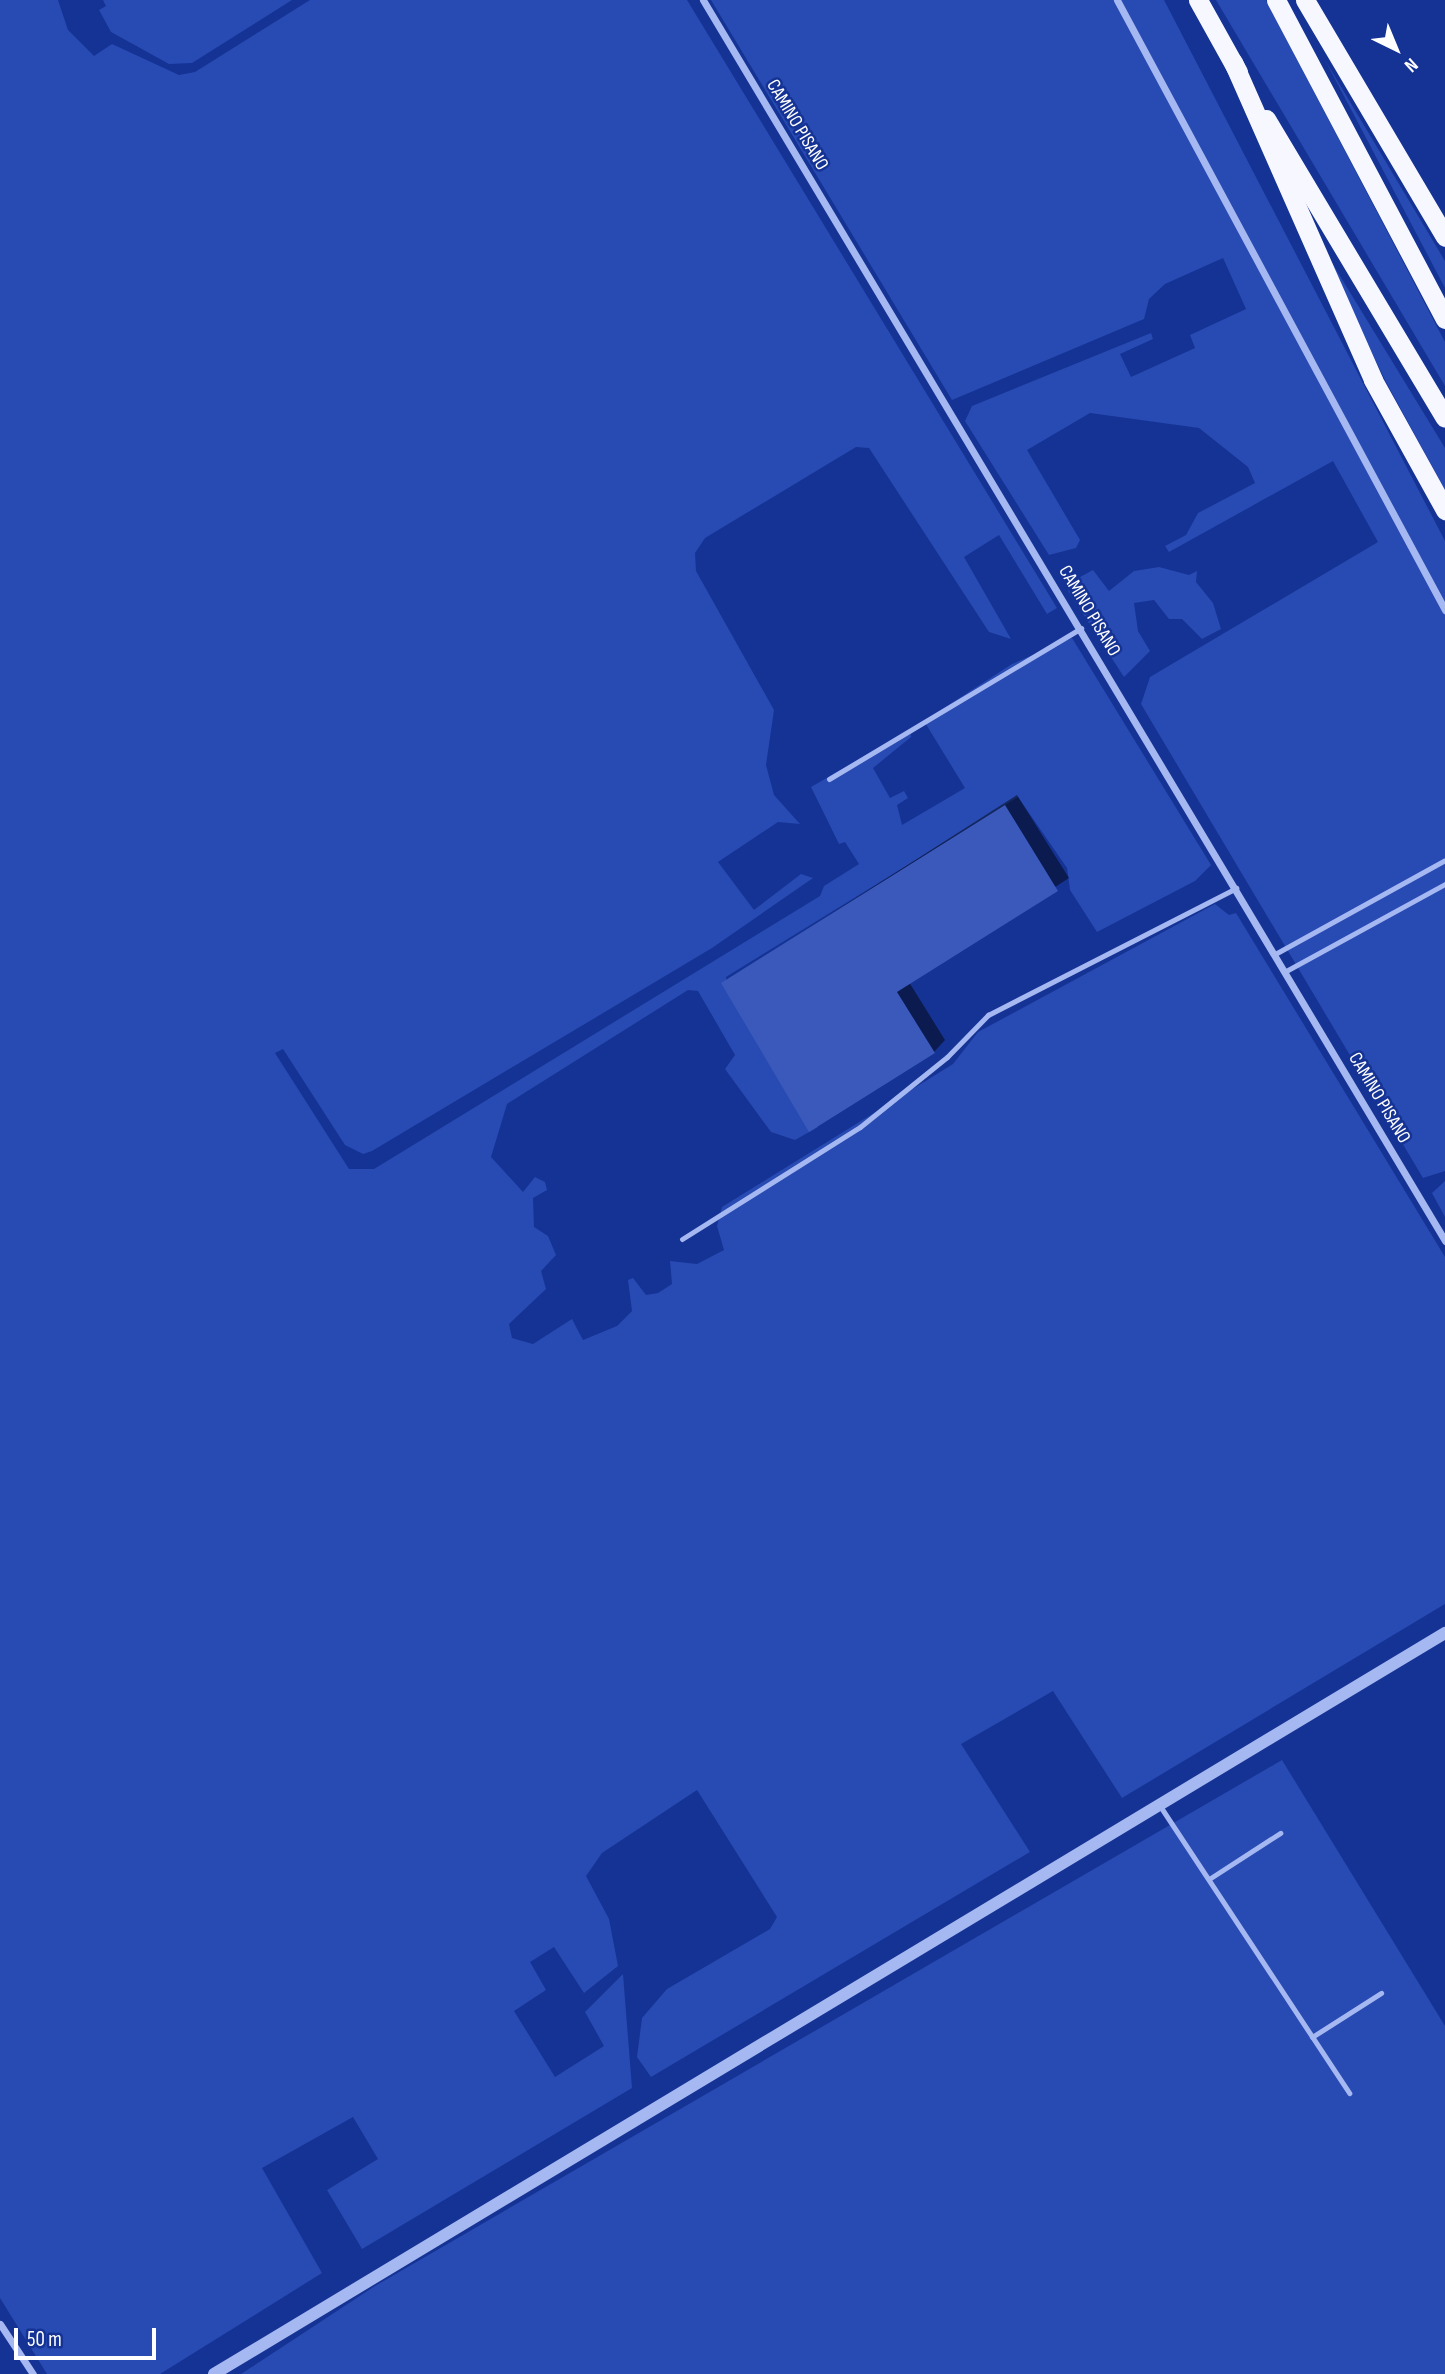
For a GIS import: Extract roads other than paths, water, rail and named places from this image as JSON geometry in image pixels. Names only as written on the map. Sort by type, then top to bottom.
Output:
[{"type":"highway","points":[[1198,0],[1445,418]]},
{"type":"highway","points":[[1276,0],[1445,319]]},
{"type":"highway","points":[[1305,0],[1445,237]]},
{"type":"highway","points":[[1233,62],[1367,368],[1445,510]]},
{"type":"street","name":"CAMINO PISANO","points":[[703,0],[1081,628],[1445,1241]]},
{"type":"street","points":[[1117,0],[1445,610]]},
{"type":"street","points":[[214,2374],[1445,1633]]},
{"type":"street","points":[[0,2325],[33,2374]]},
{"type":"lane","points":[[830,779],[1081,628]]},
{"type":"lane","points":[[1275,954],[1445,860]]},
{"type":"lane","points":[[1286,971],[1445,884]]},
{"type":"lane","points":[[682,1240],[860,1127],[947,1057],[988,1015],[1236,888]]},
{"type":"lane","points":[[1159,1805],[1349,2093]]},
{"type":"lane","points":[[1209,1879],[1280,1833]]},
{"type":"lane","points":[[1312,2037],[1381,1993]]}]
